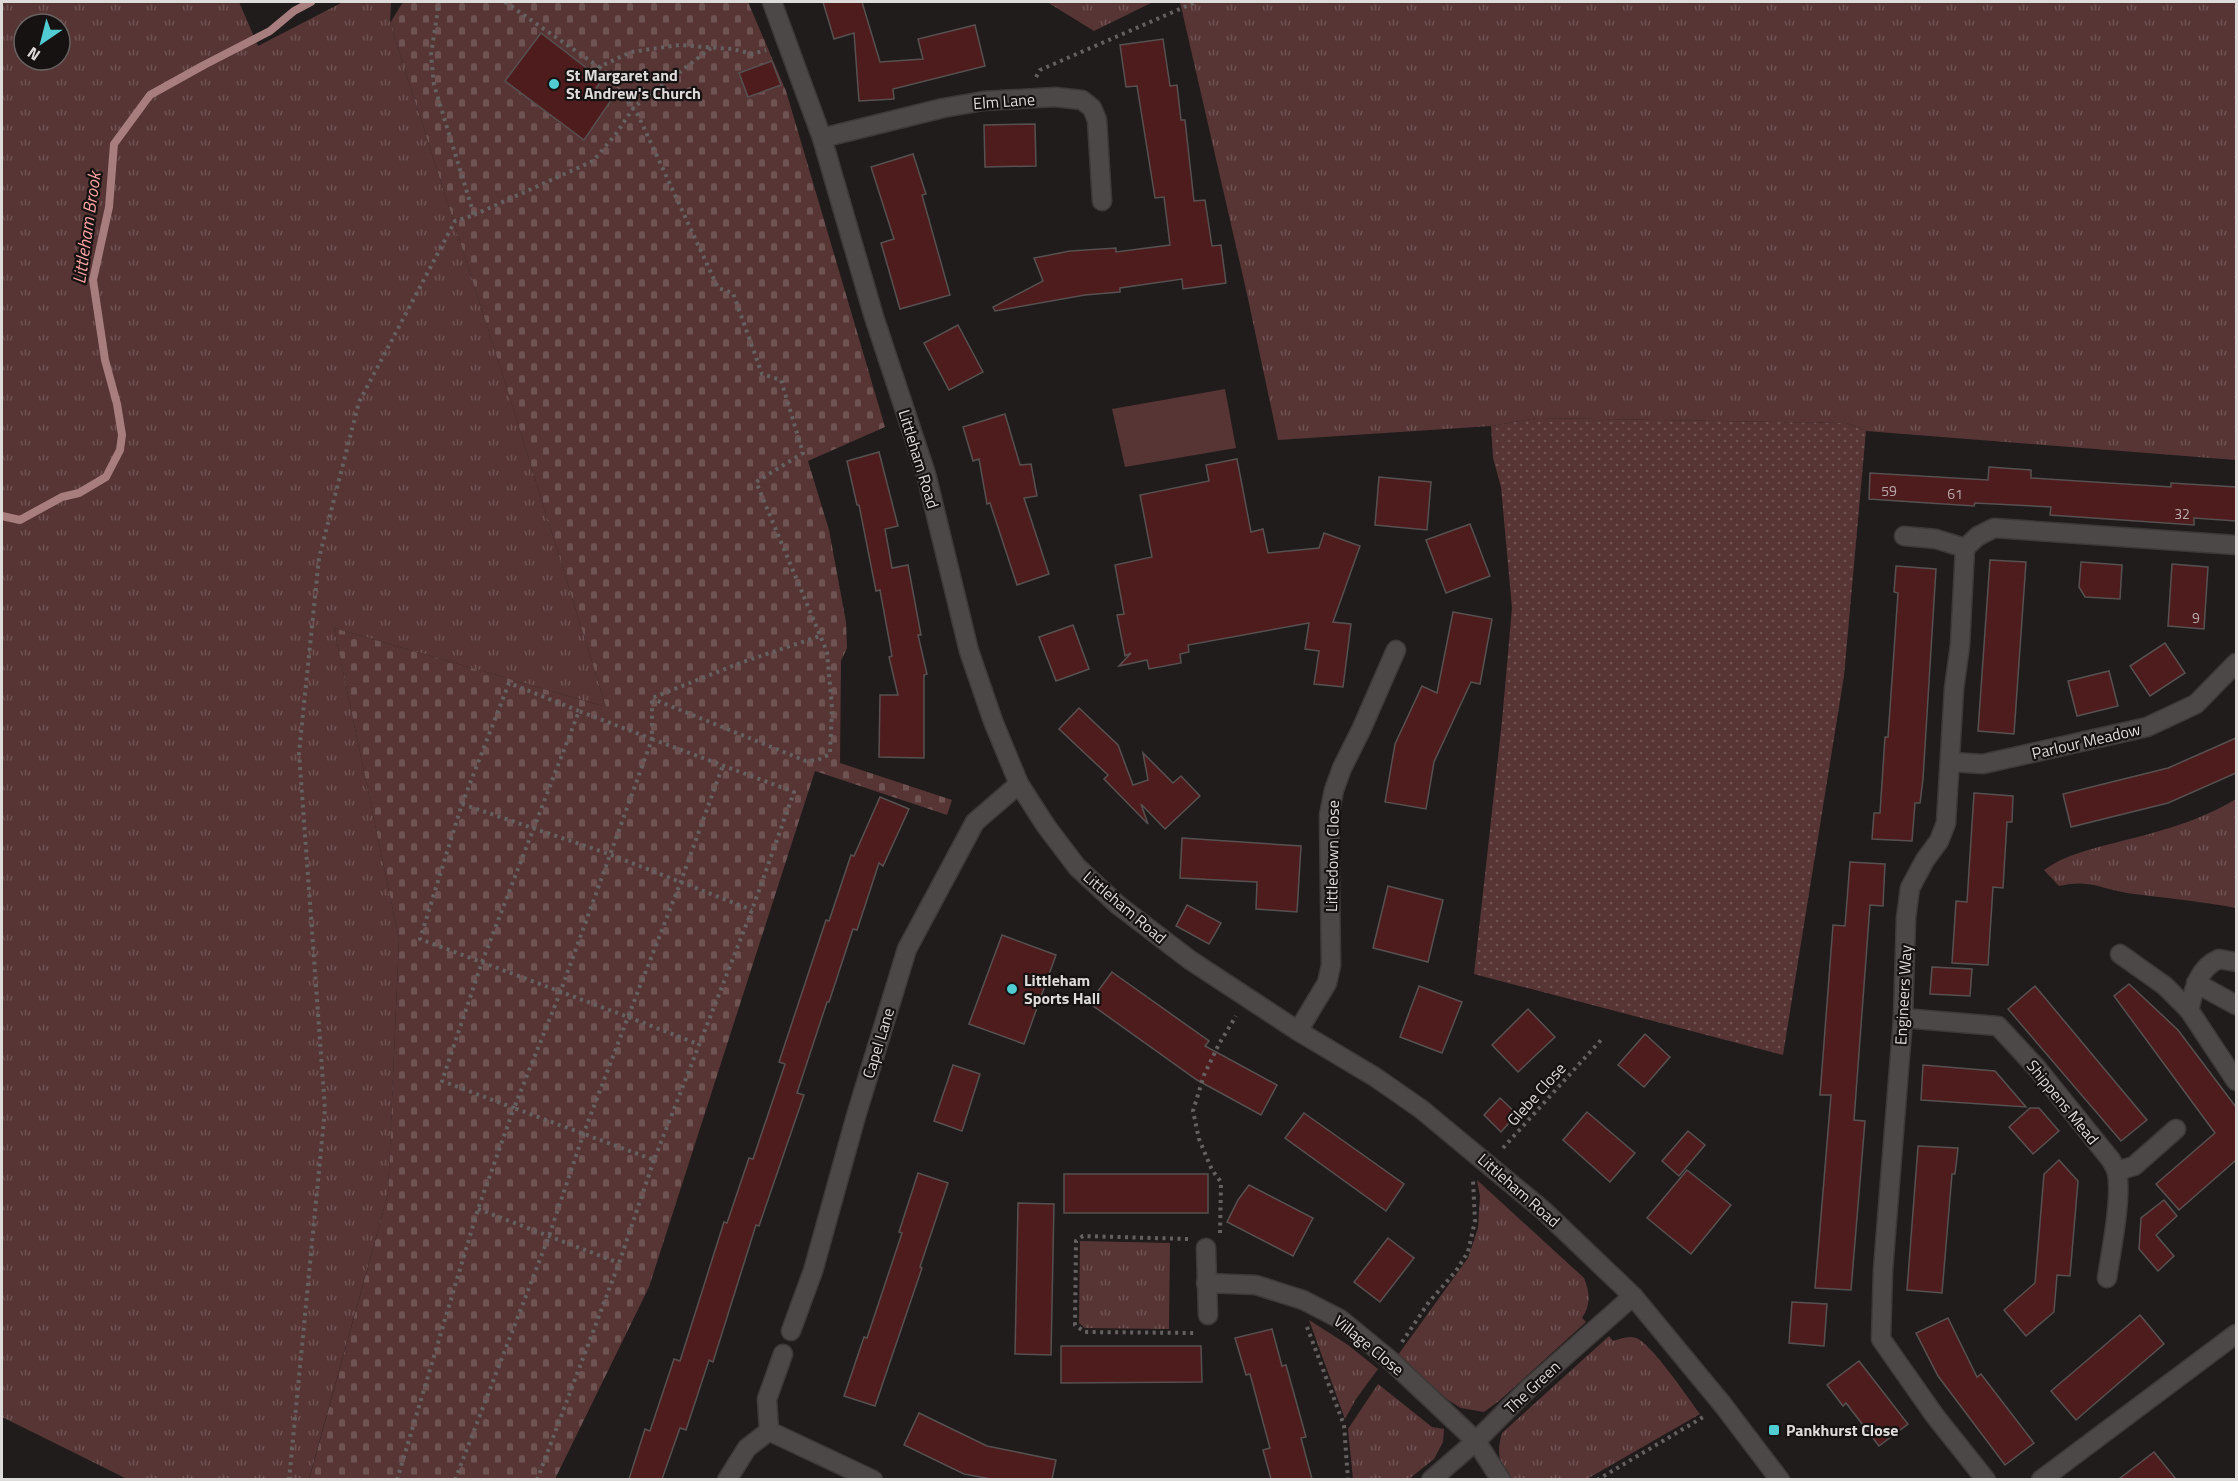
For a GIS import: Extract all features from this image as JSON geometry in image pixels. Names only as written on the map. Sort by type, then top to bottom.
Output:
[{"type":"street","name":"Littleham Road","points":[[772,2],[822,138],[874,317],[926,474],[969,651],[993,721],[1019,784],[1046,826],[1077,867],[1118,905],[1190,960],[1298,1031],[1375,1077],[1421,1109],[1544,1210],[1634,1296],[1724,1405],[1780,1479]]},
{"type":"street","name":"Elm Lane","points":[[822,138],[943,108],[983,101],[1055,97],[1082,100],[1092,108],[1097,120],[1102,201]]},
{"type":"street","points":[[1904,536],[1936,539],[1965,548],[1978,536],[1994,528],[2236,545]]},
{"type":"street","name":"Engineers Way","points":[[1965,548],[1960,645],[1954,689],[1951,762],[1944,832],[1921,866],[1910,888],[1906,918],[1903,1018],[1883,1270],[1881,1339],[1935,1416],[1986,1479]]},
{"type":"street","name":"Littledown Close","points":[[1298,1031],[1327,982],[1331,965],[1329,815],[1334,790],[1395,650]]},
{"type":"street","name":"Parlour Meadow","points":[[1951,762],[1983,764],[2147,727],[2196,704],[2236,663]]},
{"type":"street","name":"Capel Lane","points":[[791,1331],[813,1271],[856,1116],[907,949],[975,822],[1019,784]]},
{"type":"street","points":[[2120,954],[2165,986],[2189,1010],[2236,1081]]},
{"type":"street","points":[[2189,1010],[2196,983],[2204,968],[2218,959],[2236,962]]},
{"type":"street","points":[[2196,983],[2236,1005]]},
{"type":"street","name":"Shippens Mead","points":[[1903,1018],[1998,1026],[2042,1075],[2111,1160],[2117,1171]]},
{"type":"street","points":[[2107,1278],[2114,1228],[2117,1171],[2134,1166],[2176,1129]]},
{"type":"street","points":[[1207,1243],[1208,1315]]},
{"type":"street","name":"Village Close","points":[[1206,1283],[1256,1285],[1303,1300],[1340,1319],[1390,1360],[1476,1441],[1501,1479]]},
{"type":"street","name":"The Green","points":[[1431,1479],[1476,1441],[1529,1388],[1634,1296]]},
{"type":"street","points":[[2041,1479],[2236,1334]]},
{"type":"street","points":[[769,1431],[767,1399],[783,1354]]},
{"type":"street","points":[[727,1479],[747,1448],[769,1431]]},
{"type":"street","points":[[769,1431],[873,1479]]},
{"type":"path","points":[[439,2],[431,55],[434,86],[474,215]]},
{"type":"path","points":[[505,2],[606,72],[634,107],[718,288],[733,293],[762,374],[781,380],[803,453],[756,482],[827,652],[832,707],[830,754],[818,760],[806,761],[652,698]]},
{"type":"path","points":[[1029,100],[1030,89],[1040,70],[1196,2]]},
{"type":"path","points":[[599,67],[631,52],[679,45],[732,49],[753,54],[787,42]]},
{"type":"path","points":[[289,1479],[325,1109],[299,753],[319,558],[359,402],[455,221],[474,215],[593,161],[616,134],[634,107],[711,47]]},
{"type":"path","points":[[652,698],[740,663],[820,636]]},
{"type":"path","points":[[537,1479],[619,1263],[654,1160],[698,1044],[753,910],[794,792],[509,683],[462,804],[420,939],[698,1044]]},
{"type":"path","points":[[397,1479],[478,1209],[514,1108],[560,993],[652,739],[652,698]]},
{"type":"path","points":[[579,711],[482,962],[442,1081],[654,1160]]},
{"type":"path","points":[[455,1479],[549,1236],[584,1135],[723,765]]},
{"type":"path","points":[[462,804],[609,854],[753,910]]},
{"type":"path","points":[[1196,1333],[1085,1332],[1075,1324],[1076,1241],[1083,1236],[1207,1243],[1221,1182],[1212,1170],[1199,1139],[1193,1111],[1204,1075],[1219,1044],[1249,999]]},
{"type":"path","name":"Glebe Close","points":[[1390,1360],[1429,1302],[1456,1271],[1468,1252],[1475,1221],[1473,1177],[1601,1040]]},
{"type":"path","points":[[478,1209],[619,1263]]},
{"type":"path","points":[[1303,1300],[1304,1320],[1344,1425],[1348,1479]]},
{"type":"path","points":[[1597,1479],[1724,1405]]},
{"type":"green space","points":[[2,2],[239,2],[258,46],[343,2],[391,2],[390,23],[606,707],[334,628],[399,939],[388,1194],[309,1479],[127,1479],[2,1417]]},
{"type":"green space","points":[[403,2],[748,2],[786,91],[885,427],[808,461],[829,530],[846,622],[847,648],[841,661],[840,763],[952,800],[947,815],[815,771],[649,1287],[555,1479],[309,1480],[388,1194],[399,939],[334,628],[606,707],[390,23]]},
{"type":"green space","points":[[1047,2],[1153,2],[1094,31]]},
{"type":"green space","points":[[1180,2],[2236,2],[2236,460],[1866,431],[1847,423],[1537,418],[1491,426],[1278,440]]},
{"type":"green space","points":[[1225,389],[1236,448],[1125,467],[1112,409]]},
{"type":"green space","points":[[1537,418],[1847,423],[1866,431],[1844,676],[1783,1055],[1474,974],[1512,608],[1501,487],[1493,458],[1491,426]]},
{"type":"green space","points":[[2236,799],[2236,908],[2127,893],[2078,883],[2059,886],[2044,870],[2052,864],[2080,853],[2193,820]]},
{"type":"green space","points":[[1477,1180],[1584,1278],[1589,1298],[1582,1318],[1586,1322],[1484,1412],[1461,1408],[1448,1400],[1398,1355],[1468,1258],[1478,1228],[1480,1196]]},
{"type":"green space","points":[[1080,1241],[1170,1243],[1169,1329],[1085,1328],[1079,1323]]},
{"type":"green space","points":[[1309,1320],[1348,1345],[1378,1369],[1356,1399],[1345,1419]]},
{"type":"green space","points":[[1609,1336],[1613,1341],[1630,1337],[1643,1342],[1670,1372],[1700,1414],[1587,1479],[1511,1479],[1500,1458],[1499,1447],[1502,1433]]},
{"type":"green space","points":[[1378,1384],[1432,1427],[1444,1429],[1443,1442],[1434,1459],[1409,1479],[1353,1479],[1348,1429]]},
{"type":"building","points":[[823,2],[862,2],[880,62],[923,59],[918,39],[975,25],[985,66],[893,89],[894,99],[859,101],[854,33],[834,39]]},
{"type":"building","name":"St Margaret and St Andrew's Church","points":[[541,33],[602,80],[596,88],[612,99],[584,140],[505,81]]},
{"type":"building","points":[[1163,39],[1170,86],[1177,85],[1181,120],[1185,120],[1194,201],[1205,200],[1212,246],[1221,245],[1226,283],[1183,289],[1182,279],[1120,288],[1120,292],[1085,295],[995,311],[993,307],[1043,281],[1034,258],[1070,251],[1116,248],[1116,252],[1170,245],[1164,197],[1155,198],[1137,86],[1126,87],[1120,45]]},
{"type":"building","points":[[772,61],[781,85],[748,97],[739,73]]},
{"type":"building","points":[[1035,124],[1036,166],[985,167],[984,125]]},
{"type":"building","points":[[913,154],[926,194],[922,195],[950,295],[900,309],[881,243],[894,239],[871,167]]},
{"type":"building","points":[[958,325],[983,372],[949,390],[924,343]]},
{"type":"building","points":[[1005,414],[1020,465],[1031,464],[1037,496],[1024,498],[1049,574],[1017,585],[990,503],[987,504],[979,459],[973,461],[963,427]]},
{"type":"building","points":[[879,452],[898,526],[885,529],[892,568],[908,565],[921,635],[918,635],[927,674],[924,675],[924,758],[879,757],[880,695],[898,695],[889,657],[892,656],[880,590],[876,591],[859,505],[857,505],[847,461]]},
{"type":"building","points":[[1237,459],[1251,532],[1263,529],[1268,553],[1319,548],[1324,533],[1360,546],[1333,622],[1351,624],[1343,687],[1314,684],[1319,651],[1305,649],[1309,623],[1188,645],[1189,652],[1180,654],[1181,663],[1149,669],[1147,660],[1119,666],[1131,653],[1125,656],[1117,615],[1124,614],[1115,565],[1152,557],[1140,495],[1209,481],[1206,465]]},
{"type":"building","points":[[1989,467],[2031,470],[2031,478],[2171,487],[2171,483],[2236,487],[2236,521],[2194,518],[2194,525],[2050,515],[2051,507],[1975,503],[1974,506],[1869,499],[1870,473],[1988,480]]},
{"type":"building","points":[[1379,477],[1431,482],[1427,530],[1375,525]]},
{"type":"building","points":[[1470,524],[1490,576],[1446,593],[1426,540]]},
{"type":"building","points":[[1990,560],[2026,562],[2014,734],[1978,731]]},
{"type":"building","points":[[2081,562],[2122,565],[2120,599],[2085,597],[2079,587]]},
{"type":"building","points":[[2172,564],[2208,567],[2204,629],[2168,626]]},
{"type":"building","points":[[1896,566],[1936,569],[1923,779],[1920,803],[1915,803],[1912,841],[1872,839],[1874,813],[1880,813],[1885,737],[1888,737],[1898,593],[1894,592]]},
{"type":"building","points":[[1453,612],[1492,619],[1480,684],[1471,682],[1434,762],[1426,809],[1385,802],[1395,744],[1422,686],[1437,693]]},
{"type":"building","points":[[1073,625],[1089,669],[1056,681],[1039,637]]},
{"type":"building","points":[[2165,643],[2185,673],[2150,696],[2130,666]]},
{"type":"building","points":[[2109,671],[2118,706],[2077,716],[2068,681]]},
{"type":"building","points":[[1079,708],[1118,745],[1133,785],[1148,780],[1143,753],[1173,783],[1181,776],[1200,796],[1165,829],[1141,804],[1148,824],[1104,779],[1108,775],[1059,729]]},
{"type":"building","points":[[2236,738],[2236,773],[2168,803],[2071,827],[2063,794],[2168,768]]},
{"type":"building","points":[[1974,793],[2013,796],[2012,822],[2007,822],[2003,888],[1993,887],[1988,965],[1952,963],[1956,901],[1967,902]]},
{"type":"building","points":[[880,797],[909,809],[883,866],[879,863],[857,930],[853,929],[829,1002],[827,1002],[797,1093],[804,1095],[759,1226],[756,1225],[713,1362],[709,1360],[686,1430],[680,1428],[662,1479],[629,1479],[645,1429],[650,1431],[674,1359],[680,1361],[724,1222],[727,1223],[749,1158],[753,1159],[785,1064],[779,1062],[826,920],[829,921],[851,855],[854,856]]},
{"type":"building","points":[[1182,838],[1301,846],[1297,912],[1256,909],[1257,882],[1180,878]]},
{"type":"building","points":[[1850,862],[1885,864],[1883,906],[1870,905],[1854,1120],[1865,1121],[1851,1290],[1815,1288],[1831,1095],[1820,1095],[1833,925],[1845,926]]},
{"type":"building","points":[[1388,886],[1443,900],[1428,962],[1373,948]]},
{"type":"building","points":[[1187,905],[1221,923],[1209,944],[1176,926]]},
{"type":"building","name":"Littleham Sports Hall","points":[[1002,935],[1056,955],[1024,1044],[969,1024]]},
{"type":"building","points":[[1932,967],[1972,969],[1970,996],[1930,994]]},
{"type":"building","points":[[1112,972],[1209,1041],[1205,1046],[1277,1085],[1261,1115],[1197,1080],[1089,1003]]},
{"type":"building","points":[[2129,984],[2178,1030],[2236,1107],[2236,1162],[2179,1210],[2156,1184],[2215,1133],[2114,996]]},
{"type":"building","points":[[1419,986],[1462,1002],[1442,1053],[1400,1037]]},
{"type":"building","points":[[2035,986],[2147,1120],[2121,1141],[2008,1009]]},
{"type":"building","points":[[1528,1009],[1555,1037],[1518,1072],[1492,1045]]},
{"type":"building","points":[[1645,1034],[1670,1057],[1644,1087],[1618,1065]]},
{"type":"building","points":[[953,1065],[980,1074],[962,1131],[934,1121]]},
{"type":"building","points":[[1923,1065],[1995,1071],[2026,1107],[1921,1100]]},
{"type":"building","points":[[1500,1098],[1517,1114],[1501,1132],[1484,1115]]},
{"type":"building","points":[[2030,1108],[2039,1108],[2059,1131],[2033,1154],[2009,1127]]},
{"type":"building","points":[[1587,1112],[1635,1153],[1610,1182],[1563,1140]]},
{"type":"building","points":[[1304,1113],[1404,1184],[1386,1211],[1285,1138]]},
{"type":"building","points":[[1688,1131],[1705,1145],[1679,1176],[1662,1161]]},
{"type":"building","points":[[1918,1146],[1958,1148],[1955,1174],[1952,1174],[1942,1293],[1907,1290]]},
{"type":"building","points":[[2059,1160],[2078,1181],[2070,1276],[2057,1275],[2054,1312],[2026,1336],[2004,1310],[2035,1283],[2044,1174]]},
{"type":"building","points":[[1687,1170],[1731,1205],[1691,1254],[1647,1218]]},
{"type":"building","points":[[918,1173],[948,1183],[875,1406],[844,1396],[864,1337],[867,1338],[902,1233],[899,1232]]},
{"type":"building","points":[[1064,1174],[1208,1174],[1208,1213],[1064,1213]]},
{"type":"building","points":[[1249,1185],[1313,1218],[1293,1256],[1227,1222]]},
{"type":"building","points":[[2164,1200],[2177,1216],[2156,1235],[2174,1256],[2158,1271],[2139,1249],[2141,1218]]},
{"type":"building","points":[[1018,1203],[1054,1204],[1051,1355],[1015,1354]]},
{"type":"building","points":[[1388,1238],[1414,1258],[1380,1302],[1354,1282]]},
{"type":"building","points":[[1792,1302],[1827,1304],[1824,1346],[1789,1343]]},
{"type":"building","points":[[2140,1315],[2164,1344],[2076,1420],[2051,1391]]},
{"type":"building","points":[[1948,1318],[1977,1377],[1981,1374],[2034,1443],[2005,1465],[1938,1376],[1916,1333]]},
{"type":"building","points":[[1272,1329],[1282,1366],[1286,1365],[1306,1437],[1301,1438],[1312,1479],[1271,1479],[1263,1450],[1270,1448],[1250,1374],[1246,1375],[1235,1338]]},
{"type":"building","points":[[1061,1346],[1201,1346],[1202,1382],[1061,1383]]},
{"type":"building","points":[[1859,1361],[1908,1424],[1879,1446],[1846,1403],[1843,1406],[1827,1385]]},
{"type":"building","points":[[919,1413],[987,1446],[1056,1460],[1052,1479],[991,1479],[964,1474],[904,1445]]},
{"type":"building","points":[[2154,1452],[2176,1479],[2119,1479]]},
{"type":"waterway","name":"Littleham Brook","points":[[2,516],[20,520],[62,497],[79,493],[106,477],[120,450],[122,435],[117,404],[105,360],[93,280],[109,207],[114,144],[150,95],[270,31],[294,11],[311,2]]},
{"type":"place","name":"St Margaret and St Andrew's Church","points":[[554,84]]},
{"type":"place","name":"Littleham Sports Hall","points":[[1012,989]]},
{"type":"place","name":"Pankhurst Close","points":[[1774,1430]]}]
